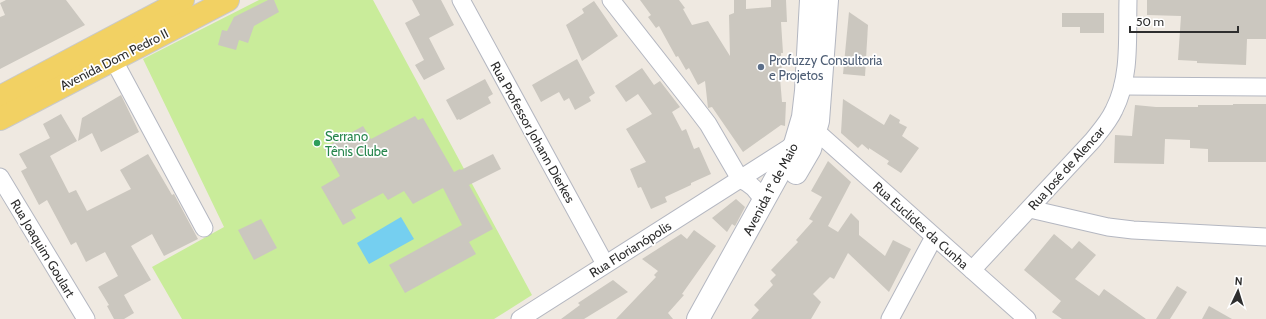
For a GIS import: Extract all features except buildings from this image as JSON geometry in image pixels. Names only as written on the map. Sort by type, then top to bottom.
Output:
[{"type":"main road","name":"Avenida Dom Pedro II","points":[[0,97],[183,0]]},
{"type":"main road","name":"Avenida Dom Pedro II","points":[[0,119],[228,0]]},
{"type":"main road","name":"Avenida 1º de Maio","points":[[698,319],[795,144],[800,130],[805,97],[811,0]]},
{"type":"main road","name":"Avenida 1º de Maio","points":[[716,319],[810,149],[816,131],[820,109],[828,0]]},
{"type":"main road","points":[[795,144],[816,131]]},
{"type":"street","name":"Rua Professor Johann Dierkes","points":[[461,0],[605,264]]},
{"type":"street","points":[[612,0],[708,124],[740,179],[755,188],[760,194],[763,202]]},
{"type":"street","name":"Rua José de Alencar","points":[[972,270],[1093,140],[1106,124],[1115,109],[1123,86],[1126,63],[1128,0]]},
{"type":"street","points":[[113,59],[204,228]]},
{"type":"street","points":[[1123,86],[1266,87]]},
{"type":"street","name":"Rua Euclides da Cunha","points":[[816,131],[1027,319]]},
{"type":"street","name":"Rua Florianópolis","points":[[520,319],[795,144]]},
{"type":"street","name":"Rua Joaquim Goulart","points":[[0,177],[86,319]]},
{"type":"street","points":[[1030,209],[1108,227],[1133,230],[1266,237]]},
{"type":"street","points":[[890,319],[934,237]]},
{"type":"green space","name":"Serrano Tênis Clube","points":[[259,0],[373,0],[532,295],[494,319],[182,319],[152,267],[224,227],[143,59]]},
{"type":"water","points":[[401,217],[414,239],[369,264],[357,243]]},
{"type":"place","name":"Profuzzy Consultoria e Projetos","points":[[761,67]]},
{"type":"place","name":"Serrano Tênis Clube","points":[[317,143]]}]
